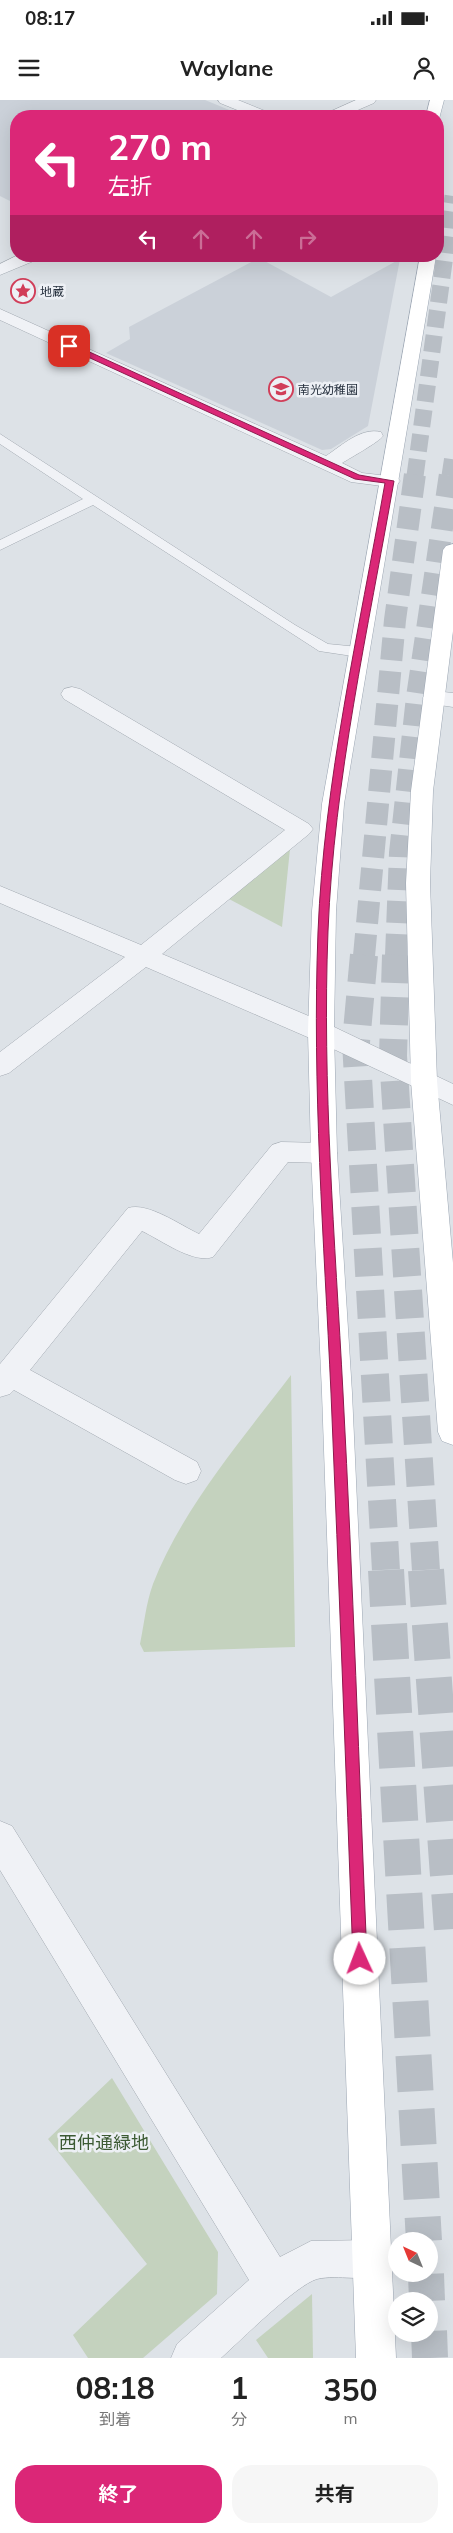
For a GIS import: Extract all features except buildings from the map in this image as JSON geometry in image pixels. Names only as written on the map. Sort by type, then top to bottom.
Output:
[{"type":"main road","points":[[376,2358],[338,1413],[324,1153],[321,1032],[324,911],[331,830],[359,652],[427,262]]},
{"type":"main road","points":[[453,550],[443,699],[422,792],[418,883],[424,1081],[453,1432]]},
{"type":"street","points":[[225,100],[250,110]]},
{"type":"street","points":[[346,110],[369,100]]},
{"type":"street","points":[[0,270],[17,262]]},
{"type":"street","points":[[0,314],[358,478],[390,481]]},
{"type":"street","points":[[328,464],[362,441],[374,436]]},
{"type":"street","points":[[72,694],[301,829],[331,830]]},
{"type":"street","points":[[0,1066],[143,956],[301,829]]},
{"type":"street","points":[[0,894],[321,1032],[453,1095]]},
{"type":"street","points":[[186,1471],[5,1379],[138,1216],[203,1248],[282,1152],[324,1153]]},
{"type":"street","points":[[0,1838],[274,2284]]},
{"type":"street","points":[[190,2358],[274,2284],[311,2260],[372,2259]]},
{"type":"lane","points":[[0,438],[324,648],[359,652]]},
{"type":"lane","points":[[0,546],[94,499]]},
{"type":"shaded area","points":[[0,100],[205,100],[229,110],[10,110],[10,201],[0,196]]},
{"type":"shaded area","name":"南光幼稚園","points":[[251,262],[266,262],[331,297],[395,262],[399,262],[368,426],[331,449],[322,450],[106,353],[130,339],[129,327]]},
{"type":"green space","points":[[290,849],[282,927],[229,899]]},
{"type":"green space","points":[[291,1375],[295,1647],[144,1652],[140,1644],[147,1606],[153,1584],[165,1556],[215,1475]]},
{"type":"green space","name":"西仲通緑地","points":[[112,2078],[218,2252],[217,2294],[143,2358],[88,2358],[73,2335],[147,2264],[48,2139]]},
{"type":"green space","points":[[312,2294],[313,2358],[268,2358],[256,2340]]},
{"type":"tunnel","points":[[415,476],[453,196]]},
{"type":"tunnel","points":[[450,476],[453,456]]},
{"type":"tunnel","points":[[364,956],[395,620],[415,474]]},
{"type":"tunnel","points":[[396,956],[400,853],[417,697],[450,474]]},
{"type":"tunnel","points":[[364,955],[356,1042],[386,1571]]},
{"type":"tunnel","points":[[396,955],[393,1056],[426,1571]]},
{"type":"tunnel","points":[[386,1570],[423,2232]]},
{"type":"tunnel","points":[[426,1570],[453,1945]]},
{"type":"tunnel","points":[[426,2282],[427,2292]]},
{"type":"tunnel","points":[[429,2342],[430,2358]]},
{"type":"place","name":"地蔵","points":[[23,291]]},
{"type":"place","name":"南光幼稚園","points":[[281,389]]},
{"type":"route","points":[[69,346],[358,478],[390,481],[333,804],[323,929],[321,1032],[324,1153],[337,1394],[360,1959]]}]
